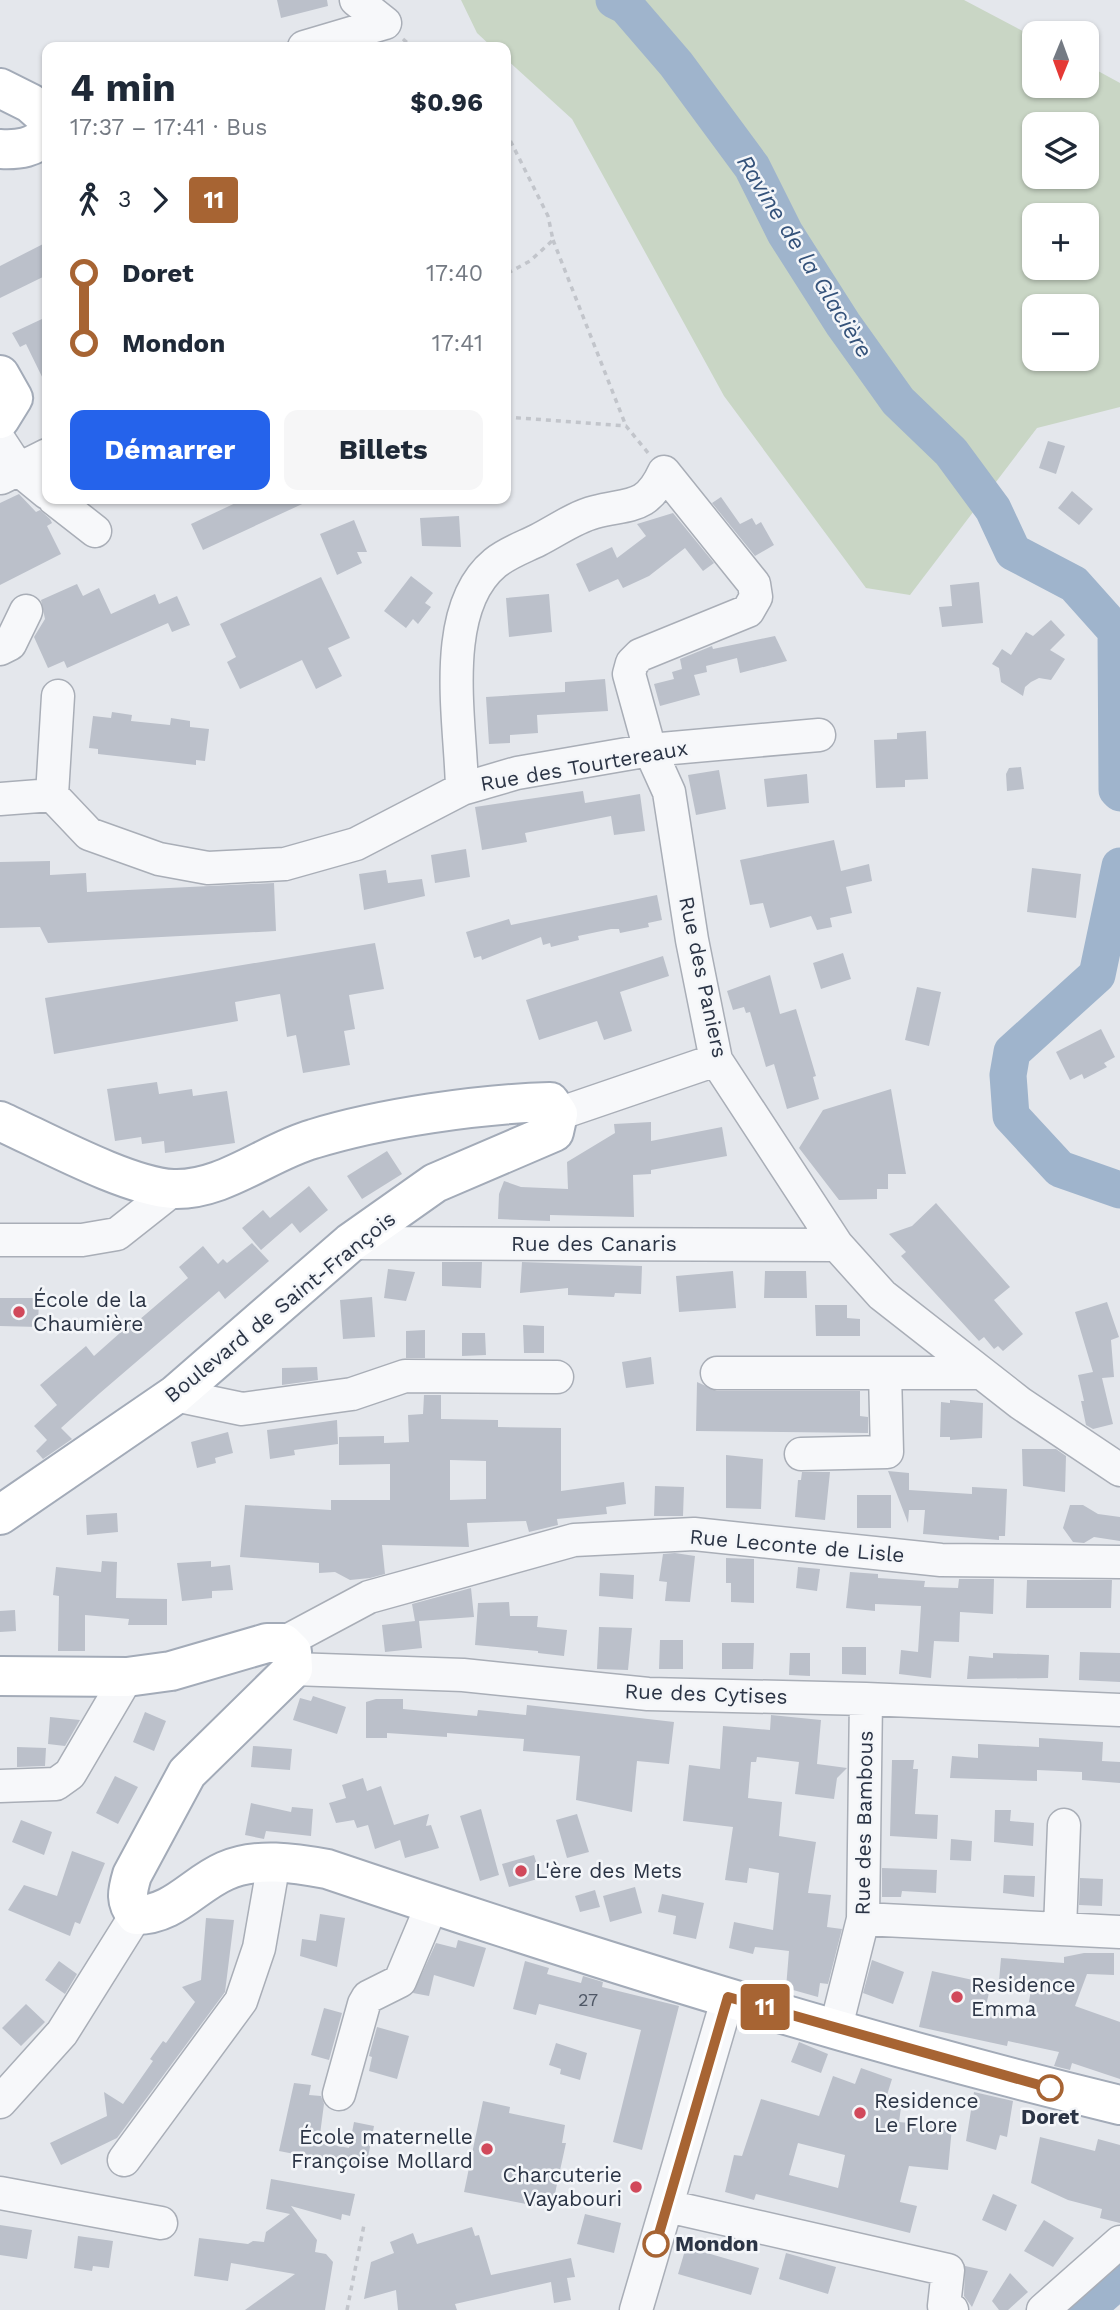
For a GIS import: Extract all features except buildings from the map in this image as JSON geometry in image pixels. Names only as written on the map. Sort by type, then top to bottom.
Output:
[{"type":"main road","points":[[0,88],[30,103],[42,114]]},
{"type":"main road","points":[[0,149],[18,150],[36,144],[42,139]]},
{"type":"main road","points":[[0,375],[13,398],[0,419]]},
{"type":"main road","points":[[0,1121],[136,1182],[174,1189],[212,1182],[311,1139],[366,1126],[511,1103],[550,1102],[558,1114]]},
{"type":"main road","name":"Boulevard de Saint-François","points":[[4,1511],[175,1395],[351,1243],[435,1183],[554,1132],[558,1114]]},
{"type":"main road","points":[[0,1676],[127,1676],[171,1671],[267,1643],[288,1656],[187,1773],[132,1875],[127,1891],[128,1906],[136,1915],[152,1915],[167,1909],[225,1871],[274,1862],[327,1869],[432,1905],[728,1997],[1014,2079],[1120,2105]]},
{"type":"street","points":[[321,42],[385,23],[356,0]]},
{"type":"street","points":[[0,441],[10,474],[42,490]]},
{"type":"street","points":[[10,474],[42,458]]},
{"type":"street","points":[[462,789],[456,659],[470,595],[481,577],[496,561],[589,514],[646,500],[656,491],[664,472]]},
{"type":"street","name":"Rue des Paniers","points":[[664,472],[754,584],[756,597],[748,611],[640,655],[632,663],[630,684],[650,750],[669,792],[692,940],[716,1060],[837,1245],[882,1295],[980,1373],[1120,1470]]},
{"type":"street","points":[[60,504],[95,531]]},
{"type":"street","points":[[0,649],[10,643],[26,611]]},
{"type":"street","points":[[0,799],[52,795],[58,696]]},
{"type":"street","name":"Rue des Tourtereaux","points":[[52,795],[89,834],[159,859],[208,868],[285,864],[356,844],[462,789],[517,773],[650,750],[819,735]]},
{"type":"street","points":[[558,1114],[716,1060]]},
{"type":"street","points":[[0,1240],[82,1240],[117,1234],[174,1189]]},
{"type":"street","name":"Rue des Canaris","points":[[351,1243],[837,1245]]},
{"type":"street","points":[[717,1373],[980,1373]]},
{"type":"street","points":[[801,1454],[887,1452],[885,1373]]},
{"type":"street","points":[[175,1395],[242,1409],[352,1394],[405,1376],[557,1377]]},
{"type":"street","name":"Rue Leconte de Lisle","points":[[288,1656],[369,1597],[574,1540],[694,1534],[941,1560],[1120,1562]]},
{"type":"street","name":"Rue des Cytises","points":[[288,1656],[648,1694],[866,1699],[1120,1710]]},
{"type":"street","points":[[0,1786],[56,1784],[70,1774],[127,1676]]},
{"type":"street","name":"Rue des Bambous","points":[[836,2027],[863,1919],[866,1699]]},
{"type":"street","points":[[1060,1929],[1064,1825]]},
{"type":"street","points":[[124,2160],[241,2001],[259,1948],[274,1862]]},
{"type":"street","points":[[340,2094],[363,2004],[368,1997],[400,1981],[432,1905]]},
{"type":"street","points":[[0,2102],[62,2033],[136,1915]]},
{"type":"street","points":[[863,1919],[1120,1932]]},
{"type":"street","points":[[636,2310],[728,1997]]},
{"type":"street","points":[[0,2193],[160,2223]]},
{"type":"street","points":[[667,2206],[948,2270],[944,2306],[952,2310]]},
{"type":"street","points":[[1043,2310],[1120,2242]]},
{"type":"path","points":[[511,142],[548,216],[552,240],[626,426],[664,472]]},
{"type":"path","points":[[511,271],[530,261],[552,240]]},
{"type":"path","points":[[511,417],[626,426]]},
{"type":"path","points":[[347,2310],[365,2225]]},
{"type":"green space","points":[[461,0],[964,0],[1022,31],[1022,98],[1099,98],[1099,72],[1120,83],[1120,407],[1037,428],[910,595],[866,588],[724,396],[572,119],[511,64],[511,42],[487,42],[477,33]]},
{"type":"waterway","name":"Ravine de la Glacière","points":[[614,0],[626,6],[676,64],[752,167],[785,233],[843,324],[898,401],[951,452],[993,509],[1013,552],[1074,584],[1116,631],[1117,790],[1120,793]]},
{"type":"waterway","name":"Ravine de la Glacière","points":[[1120,866],[1097,975],[1012,1052],[1008,1075],[1011,1116],[1060,1169],[1120,1190]]},
{"type":"waterway","name":"Ravine de la Glacière","points":[[1085,2310],[1120,2280]]},
{"type":"bus line","name":"11","points":[[656,2244],[728,1997],[1050,2088]]},
{"type":"place","name":"École de la Chaumière","points":[[19,1312]]},
{"type":"place","name":"L'ère des Mets","points":[[521,1871]]},
{"type":"place","name":"Residence Emma","points":[[957,1997]]},
{"type":"place","name":"Doret","points":[[1050,2088]]},
{"type":"place","name":"Residence Le Flore","points":[[860,2113]]},
{"type":"place","name":"École maternelle Françoise Mollard","points":[[487,2149]]},
{"type":"place","name":"Charcuterie Vayabouri","points":[[636,2187]]},
{"type":"place","name":"Mondon","points":[[656,2244]]}]
